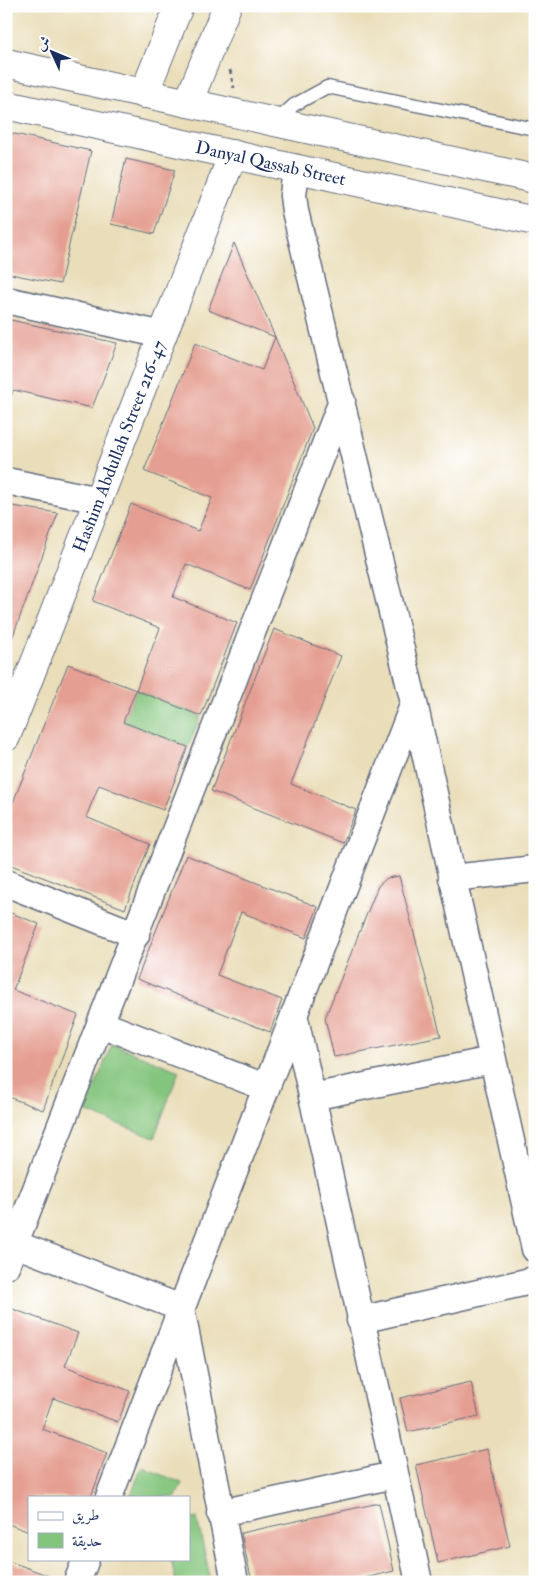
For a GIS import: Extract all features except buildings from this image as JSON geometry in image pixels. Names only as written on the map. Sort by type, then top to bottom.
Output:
[{"type":"street","points":[[144,94],[179,6]]},
{"type":"street","points":[[188,103],[227,6]]},
{"type":"street","points":[[6,63],[535,179]]},
{"type":"street","name":"Danyal Qassab Street","points":[[6,105],[535,221]]},
{"type":"street","name":"Hashim Abdullah Street 216-47","points":[[6,737],[233,154]]},
{"type":"street","points":[[296,168],[293,196],[295,210],[414,703],[535,1249]]},
{"type":"street","points":[[6,300],[163,335]]},
{"type":"street","points":[[181,1308],[11,1255],[342,401]]},
{"type":"street","points":[[6,481],[99,500]]},
{"type":"street","points":[[109,1496],[414,703]]},
{"type":"street","points":[[452,878],[535,869]]},
{"type":"street","points":[[6,883],[136,935]]},
{"type":"street","points":[[294,1014],[419,1582]]},
{"type":"street","points":[[100,1024],[265,1087]]},
{"type":"street","points":[[312,1097],[492,1060]]},
{"type":"street","points":[[360,1320],[535,1280]]},
{"type":"street","points":[[181,1308],[235,1582]]},
{"type":"street","points":[[220,1513],[394,1475]]},
{"type":"street","points":[[77,1582],[86,1560]]},
{"type":"lane","points":[[275,122],[294,105],[326,88],[535,129]]},
{"type":"green space","points":[[136,690],[201,716],[188,747],[123,722]]},
{"type":"green space","points":[[112,1044],[179,1071],[154,1138],[85,1111]]},
{"type":"green space","points":[[142,1467],[182,1483],[176,1496],[130,1496]]},
{"type":"green space","points":[[197,1518],[211,1582],[176,1582],[171,1560],[190,1560],[190,1520]]}]
